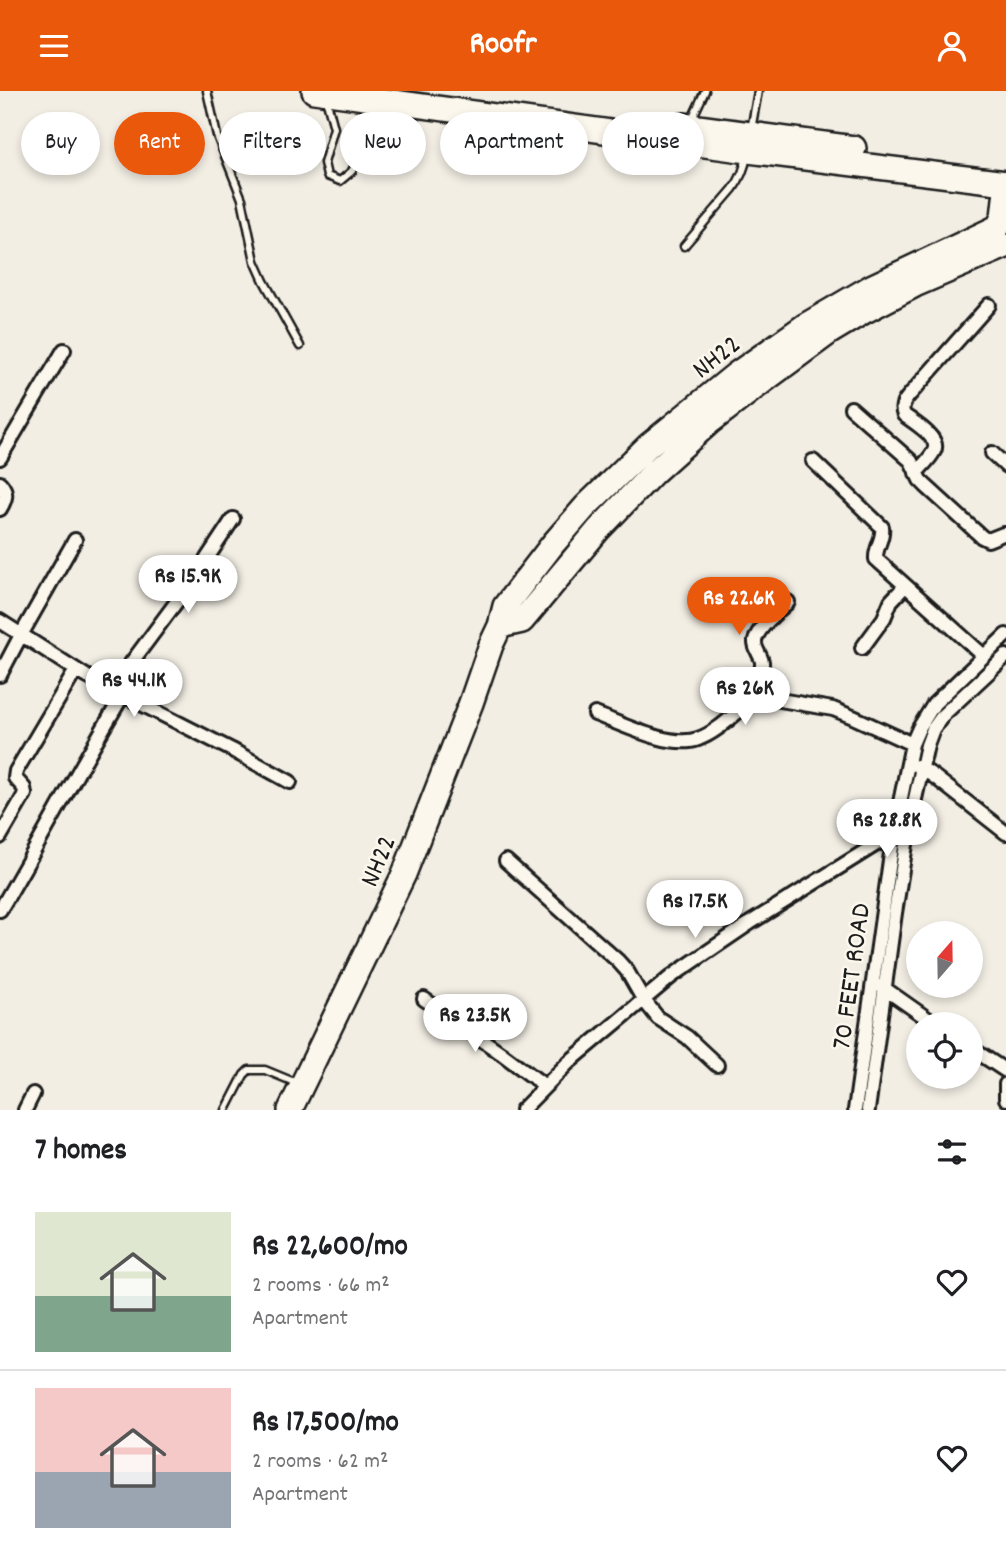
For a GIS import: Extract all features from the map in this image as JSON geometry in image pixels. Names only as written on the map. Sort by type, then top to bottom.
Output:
[{"type":"highway","points":[[427,91],[602,114]]},
{"type":"highway","points":[[321,92],[749,143],[1006,169]]},
{"type":"highway","points":[[704,130],[749,143],[1006,183]]},
{"type":"highway","name":"NH22","points":[[290,1110],[404,874],[471,703],[505,606],[553,544],[586,506],[649,445],[735,375],[806,325],[871,287],[998,227],[1003,217],[1006,190]]},
{"type":"highway","name":"NH22","points":[[500,626],[522,621],[598,530],[654,472],[711,421],[755,387],[865,311],[915,285],[1006,246]]},
{"type":"street","points":[[916,473],[936,445],[934,439],[904,415],[903,405],[989,305]]},
{"type":"street","points":[[0,458],[64,350]]},
{"type":"street","points":[[851,408],[911,461],[926,486],[982,537],[988,540],[1006,534]]},
{"type":"street","points":[[992,453],[1006,466]]},
{"type":"street","points":[[813,461],[882,527],[876,559],[984,656]]},
{"type":"street","points":[[0,483],[6,497],[0,509]]},
{"type":"street","points":[[0,910],[88,754],[117,693],[233,519]]},
{"type":"street","points":[[0,675],[75,540]]},
{"type":"street","points":[[862,648],[884,618],[891,601],[905,586]]},
{"type":"street","points":[[751,701],[762,666],[762,659],[756,649],[757,635],[788,602]]},
{"type":"street","points":[[0,621],[117,693],[290,782]]},
{"type":"street","name":"70 FEET ROAD","points":[[855,1110],[894,832],[912,744],[934,704],[1006,635]]},
{"type":"street","name":"70 FEET ROAD","points":[[868,1110],[909,826],[930,735],[948,709],[1006,656]]},
{"type":"street","points":[[0,837],[25,794],[24,788],[15,778],[16,771],[76,670]]},
{"type":"street","points":[[594,714],[663,739],[685,742],[707,735],[751,701],[768,698],[833,709],[912,744]]},
{"type":"street","points":[[908,764],[922,768],[1006,833]]},
{"type":"street","points":[[522,1110],[568,1063],[672,976],[750,923],[789,901],[894,832],[909,826]]},
{"type":"street","points":[[506,861],[618,961],[659,1018],[687,1037],[717,1065]]},
{"type":"street","points":[[873,982],[918,1012]]},
{"type":"street","points":[[424,999],[545,1086]]},
{"type":"street","points":[[983,1056],[1002,1068],[1006,1099]]},
{"type":"street","points":[[25,1110],[33,1094]]},
{"type":"lane","points":[[207,91],[217,136],[242,199],[255,261],[300,346]]},
{"type":"lane","points":[[695,112],[705,91]]},
{"type":"lane","points":[[684,246],[740,179],[745,168],[758,91]]},
{"type":"lane","points":[[321,92],[334,128],[324,163],[327,176],[340,181],[352,171],[360,155],[376,100]]},
{"type":"lane","points":[[226,1110],[249,1070],[265,1070],[302,1084]]}]
